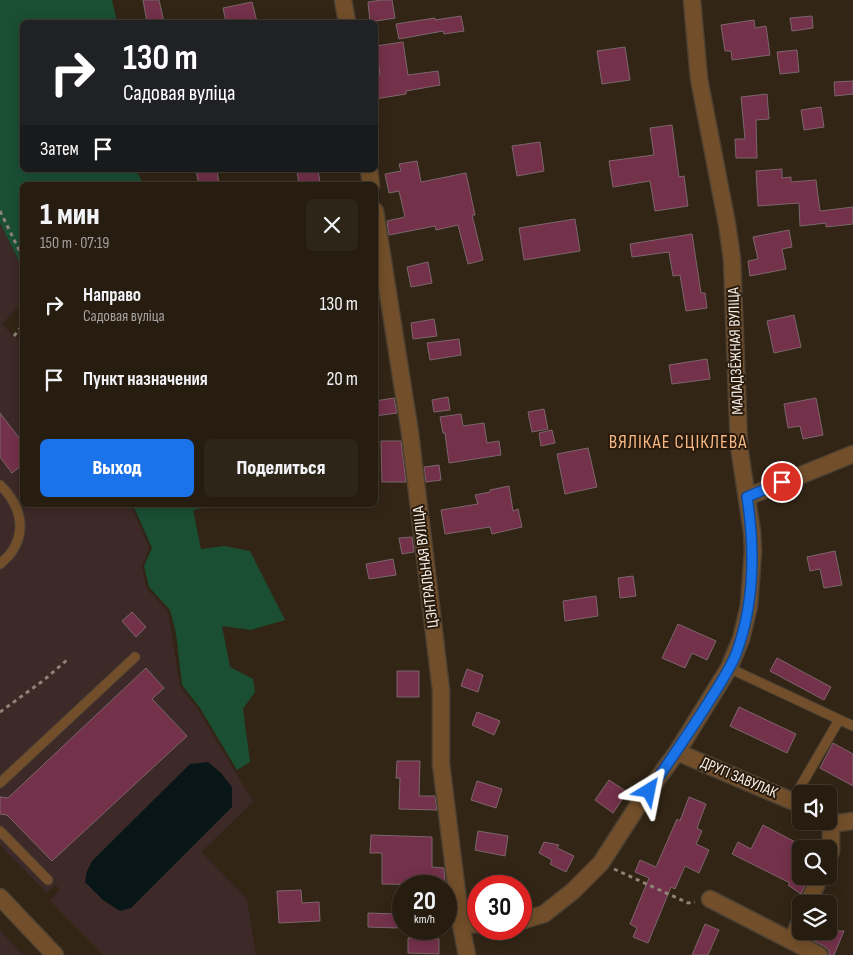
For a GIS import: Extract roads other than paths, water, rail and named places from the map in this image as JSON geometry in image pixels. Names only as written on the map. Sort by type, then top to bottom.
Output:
[{"type":"street","points":[[343,0],[347,20]]},
{"type":"street","name":"МАЛАДЗЁЖНАЯ ВУЛІЦА","points":[[532,918],[544,914],[573,891],[601,863],[639,804],[677,752],[729,668],[741,639],[749,606],[753,551],[752,532],[739,446],[732,259],[728,224],[699,78],[692,0]]},
{"type":"street","name":"ЦЭНТРАЛЬНАЯ ВУЛІЦА","points":[[378,230],[411,440],[441,690],[441,764],[461,925],[467,955]]},
{"type":"street","points":[[747,497],[853,454]]},
{"type":"street","name":"ДРУГІ ЗАВУЛАК","points":[[677,752],[792,802]]},
{"type":"street","points":[[837,823],[853,822]]},
{"type":"street","points":[[0,897],[55,955]]},
{"type":"street","points":[[710,899],[819,955]]},
{"type":"street","points":[[461,925],[467,925]]},
{"type":"lane","points":[[0,485],[8,493],[19,512],[20,535],[12,552],[0,564]]},
{"type":"lane","points":[[0,783],[135,657]]},
{"type":"lane","points":[[729,668],[853,726]]},
{"type":"lane","points":[[806,785],[839,720]]},
{"type":"lane","points":[[0,831],[48,880]]},
{"type":"district","name":"ВЯЛІКАЕ СЦІКЛЕВА","points":[[678,442]]}]
